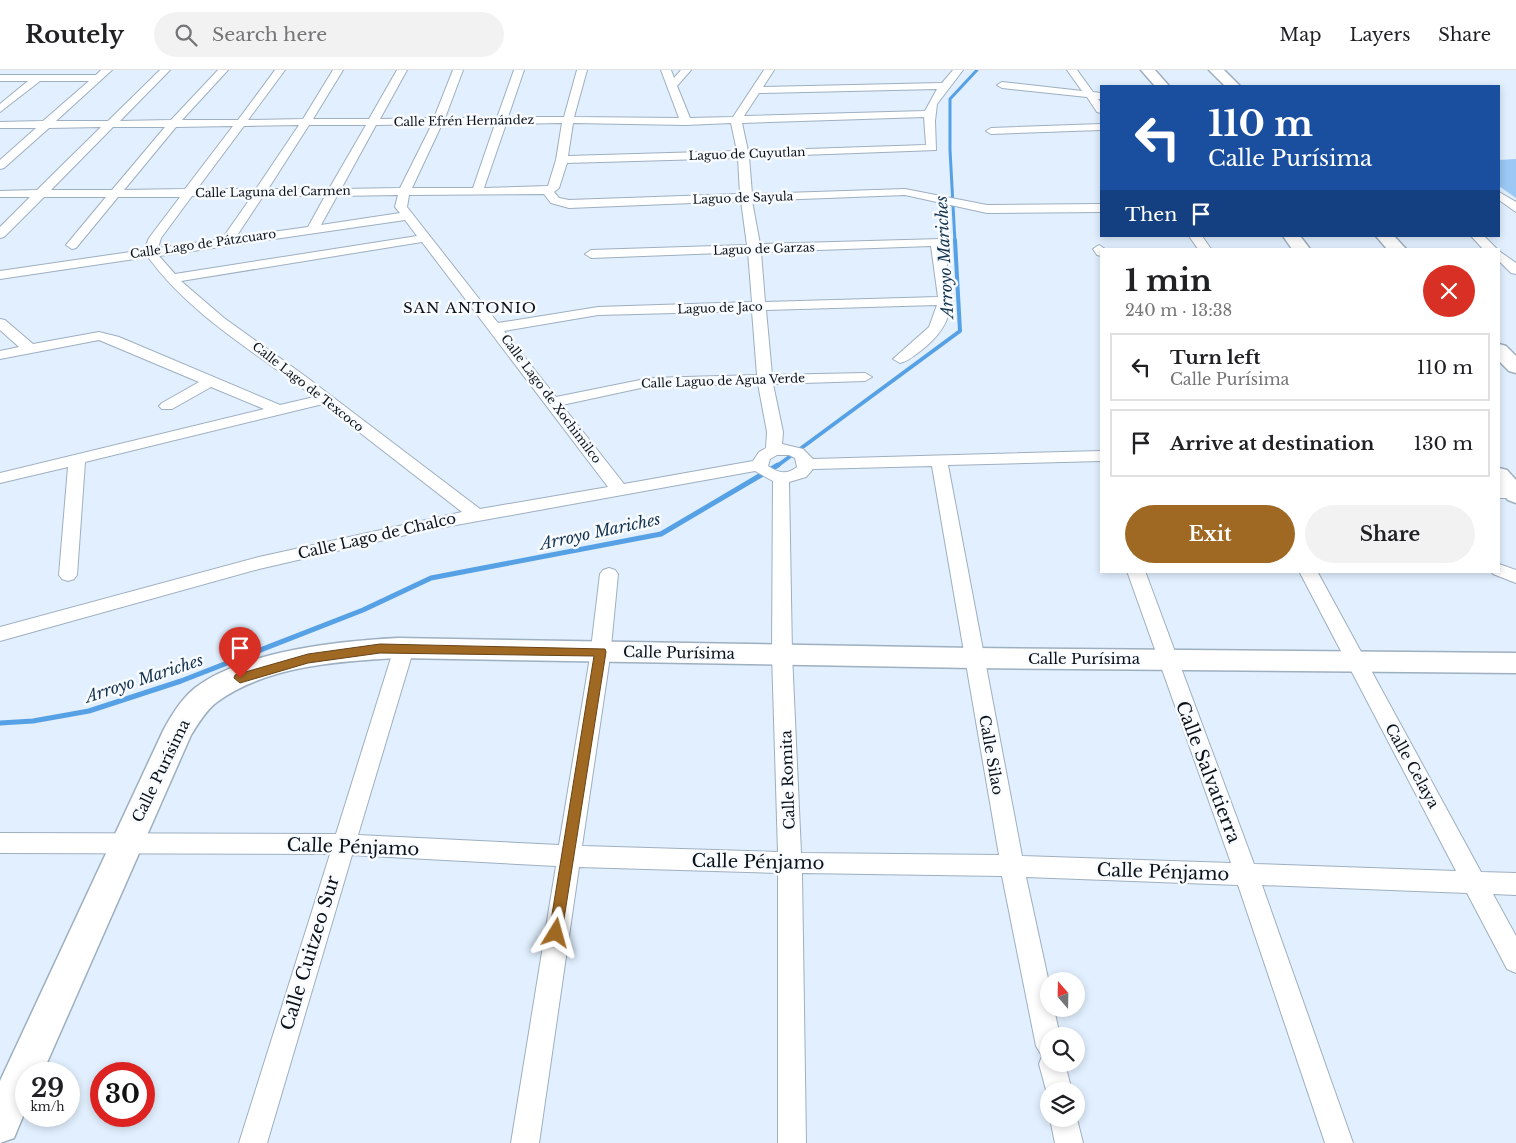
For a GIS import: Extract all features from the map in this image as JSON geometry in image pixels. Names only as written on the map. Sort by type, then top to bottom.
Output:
[{"type":"street","points":[[0,166],[107,70]]},
{"type":"street","points":[[0,234],[165,70]]},
{"type":"street","points":[[72,245],[173,124],[222,70]]},
{"type":"street","points":[[150,252],[155,238],[280,70]]},
{"type":"street","points":[[227,241],[338,70]]},
{"type":"street","points":[[313,228],[402,70]]},
{"type":"street","points":[[407,216],[401,207],[404,192],[438,122],[458,70]]},
{"type":"street","points":[[477,192],[519,70]]},
{"type":"street","points":[[547,191],[553,188],[562,160],[568,120],[582,70]]},
{"type":"street","points":[[666,70],[686,122]]},
{"type":"street","points":[[673,85],[686,70]]},
{"type":"street","points":[[768,70],[736,120],[743,155],[746,197],[754,249],[765,379],[776,432],[774,450]]},
{"type":"street","points":[[932,148],[928,114],[930,103],[958,70]]},
{"type":"street","points":[[1072,70],[1100,109]]},
{"type":"street","points":[[1148,70],[1161,85]]},
{"type":"street","points":[[1216,70],[1232,85]]},
{"type":"street","points":[[0,78],[99,78]]},
{"type":"street","points":[[0,109],[38,78]]},
{"type":"street","points":[[1002,85],[1100,96]]},
{"type":"street","points":[[755,90],[944,86]]},
{"type":"street","name":"Calle Efrén Hernández","points":[[0,125],[568,120],[686,122],[928,114]]},
{"type":"street","points":[[991,130],[1100,127]]},
{"type":"street","name":"Laguo de Cuyutlan","points":[[562,160],[932,148]]},
{"type":"street","name":"Calle Laguna del Carmen","points":[[0,194],[547,191]]},
{"type":"street","name":"Laguo de Sayula","points":[[547,191],[555,200],[569,204],[906,192],[1000,210],[1100,208]]},
{"type":"street","points":[[1500,196],[1516,208]]},
{"type":"street","name":"Calle Lago de Pátzcuaro","points":[[0,275],[313,228],[407,216]]},
{"type":"street","name":"Calle Lago de Xochimilco","points":[[407,216],[496,328],[619,489]]},
{"type":"street","points":[[1196,237],[1204,248]]},
{"type":"street","points":[[1291,237],[1300,248]]},
{"type":"street","points":[[1385,237],[1395,248]]},
{"type":"street","points":[[1478,237],[1490,248]]},
{"type":"street","points":[[171,279],[426,238]]},
{"type":"street","points":[[900,359],[930,335],[938,325],[945,301],[937,242]]},
{"type":"street","name":"Laguo de Garzas","points":[[592,254],[937,242]]},
{"type":"street","name":"Calle Lago de Texcoco","points":[[150,252],[171,279],[215,316],[325,399],[391,452],[475,514]]},
{"type":"street","name":"Laguo de Jaco","points":[[496,328],[598,311],[945,301]]},
{"type":"street","points":[[0,323],[30,349]]},
{"type":"street","points":[[0,356],[97,335],[114,340],[281,411]]},
{"type":"street","name":"Calle Laguo de Agua Verde","points":[[553,402],[650,382],[865,377]]},
{"type":"street","points":[[167,406],[209,382]]},
{"type":"street","points":[[0,478],[325,399]]},
{"type":"street","points":[[801,457],[801,473],[777,477],[760,466],[761,458],[774,450],[801,457],[939,462],[1099,461]]},
{"type":"street","points":[[68,575],[77,458]]},
{"type":"street","name":"Calle Silao","points":[[939,462],[1012,866],[1045,1027]]},
{"type":"street","name":"Calle Lago de Chalco","points":[[0,634],[259,563],[475,514],[760,466]]},
{"type":"street","name":"Calle Romita","points":[[777,477],[790,863],[792,1143]]},
{"type":"street","points":[[1500,477],[1511,494]]},
{"type":"street","points":[[1500,570],[1516,577]]},
{"type":"street","name":"Calle Salvatierra","points":[[1137,573],[1166,660],[1247,876],[1339,1143]]},
{"type":"street","name":"Calle Celaya","points":[[1309,573],[1354,660],[1476,882],[1516,961]]},
{"type":"street","points":[[526,1143],[600,652],[609,574]]},
{"type":"street","name":"Calle Purísima","points":[[1,1120],[178,731],[198,703],[207,694],[240,678],[289,663],[349,651],[404,648],[973,658],[1354,660],[1516,663]]},
{"type":"street","name":"Calle Cuitzeo Sur","points":[[253,1143],[342,844],[404,648]]},
{"type":"street","name":"Calle Pénjamo","points":[[0,843],[342,844],[568,856],[790,863],[1012,866],[1247,876],[1516,884]]},
{"type":"street","points":[[1066,1127],[1069,1143]]},
{"type":"shaded area","points":[[1516,159],[1516,198],[1500,187],[1500,160]]},
{"type":"waterway","name":"Arroyo Mariches","points":[[955,242],[950,150],[950,99],[977,70]]},
{"type":"waterway","name":"Arroyo Mariches","points":[[777,466],[960,331],[955,240]]},
{"type":"waterway","name":"Arroyo Mariches","points":[[0,723],[33,721],[89,711],[181,681],[363,610],[431,578],[661,534],[778,465]]},
{"type":"district","name":"SAN ANTONIO","points":[[470,308]]},
{"type":"route","points":[[240,678],[272,667],[308,659],[349,651],[380,648],[600,652],[556,933]]}]
